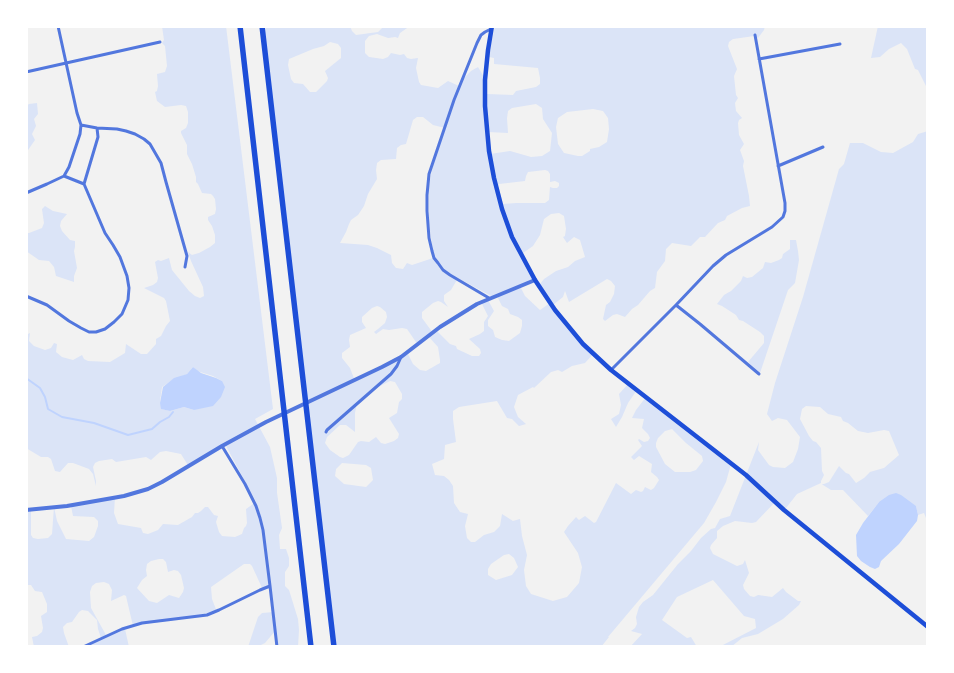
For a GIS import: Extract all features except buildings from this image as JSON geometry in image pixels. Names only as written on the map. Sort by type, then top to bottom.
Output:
[{"type":"highway","points":[[239,26],[311,647]]},
{"type":"highway","points":[[262,26],[334,647]]},
{"type":"main road","points":[[492,28],[485,80],[486,131],[490,160],[506,222],[521,256],[550,304],[583,344],[611,370],[746,475],[784,510],[928,627]]},
{"type":"street","points":[[26,192],[64,176],[80,134],[81,125],[58,26]]},
{"type":"street","points":[[489,298],[450,275],[438,264],[432,251],[426,211],[429,174],[454,100],[481,35],[492,28]]},
{"type":"street","points":[[611,370],[720,260],[772,227],[783,217],[785,203],[755,35]]},
{"type":"street","points":[[26,72],[160,42]]},
{"type":"street","points":[[759,59],[840,44]]},
{"type":"street","points":[[81,125],[117,129],[135,134],[150,144],[161,163],[187,256],[185,268]]},
{"type":"street","points":[[26,296],[47,305],[69,322],[89,332],[105,329],[114,322],[122,314],[128,300],[127,276],[120,257],[114,244],[105,233],[84,184],[98,137],[97,128]]},
{"type":"street","points":[[778,166],[822,147]]},
{"type":"street","points":[[64,176],[84,184]]},
{"type":"street","points":[[26,510],[58,507],[137,493],[162,482],[266,422],[370,374],[401,357],[440,327],[477,304],[535,280]]},
{"type":"street","points":[[676,305],[759,374]]},
{"type":"street","points":[[326,432],[391,374],[401,357]]},
{"type":"street","points":[[222,446],[245,484],[260,518],[277,647]]},
{"type":"street","points":[[83,647],[122,629],[142,623],[212,613],[270,586]]},
{"type":"shaded area","points":[[162,26],[226,26],[273,409],[255,419],[270,447],[277,478],[282,528],[279,535],[280,549],[286,549],[289,558],[289,566],[285,572],[285,586],[289,590],[298,619],[298,647],[277,647],[276,630],[265,643],[257,647],[248,647],[258,617],[262,613],[274,612],[274,610],[271,588],[263,590],[252,566],[244,564],[211,587],[212,599],[217,612],[133,626],[126,596],[124,595],[111,601],[112,590],[109,584],[104,582],[96,583],[92,586],[90,592],[91,608],[106,635],[125,629],[129,647],[84,647],[101,638],[97,620],[88,611],[82,610],[72,622],[67,623],[63,627],[69,647],[34,647],[32,637],[42,632],[41,616],[47,612],[47,604],[42,592],[35,591],[31,585],[26,585],[26,509],[31,509],[31,535],[33,538],[38,539],[48,538],[52,534],[54,507],[57,521],[66,539],[89,541],[94,537],[98,521],[94,517],[73,516],[71,506],[115,497],[114,513],[118,524],[141,528],[143,533],[148,534],[158,530],[163,524],[178,525],[205,507],[208,507],[214,515],[218,516],[216,522],[222,536],[235,537],[242,534],[246,526],[246,509],[256,502],[226,446],[189,467],[181,454],[166,451],[160,452],[151,460],[146,457],[116,462],[112,459],[99,461],[93,467],[96,486],[93,474],[89,469],[68,463],[60,472],[55,471],[51,459],[41,457],[26,448],[26,335],[30,333],[29,341],[34,346],[45,350],[51,348],[54,343],[57,344],[56,352],[62,357],[73,360],[82,355],[88,361],[110,362],[125,353],[126,344],[141,354],[147,354],[156,344],[156,339],[161,336],[170,321],[164,298],[144,288],[157,282],[155,262],[158,260],[161,261],[169,258],[172,270],[189,291],[200,298],[204,296],[203,287],[188,252],[192,255],[199,253],[215,243],[215,235],[208,217],[215,214],[215,199],[211,194],[202,193],[196,182],[192,164],[187,154],[187,145],[181,133],[188,123],[186,106],[165,107],[157,101],[155,92],[158,86],[157,74],[165,72],[167,66],[165,46],[162,43],[164,40]],"holes":[[[193,367],[197,371],[222,381],[194,410],[184,407],[170,411],[162,409],[160,401],[162,387],[174,379],[187,374]],[[163,559],[166,562],[168,572],[178,571],[184,588],[179,598],[169,595],[157,603],[149,601],[137,588],[147,576],[147,564]]]},
{"type":"shaded area","points":[[266,26],[350,26],[356,35],[378,32],[384,26],[410,26],[400,33],[398,38],[388,38],[377,34],[369,36],[365,41],[365,53],[369,57],[383,59],[391,53],[404,54],[407,58],[411,59],[418,58],[416,68],[421,85],[438,88],[448,81],[459,86],[471,71],[478,67],[484,77],[487,94],[513,95],[516,91],[536,87],[540,84],[538,68],[494,64],[494,58],[489,57],[495,26],[765,26],[758,38],[754,36],[733,39],[729,42],[728,46],[737,69],[734,76],[738,98],[735,103],[736,111],[742,118],[738,123],[739,135],[744,144],[740,150],[744,161],[743,166],[750,206],[727,216],[725,220],[718,223],[705,237],[700,237],[691,246],[672,243],[666,249],[665,261],[657,272],[655,288],[625,317],[617,314],[605,321],[603,319],[606,305],[614,294],[615,286],[607,279],[569,302],[565,291],[563,297],[553,305],[560,317],[594,353],[585,363],[572,366],[562,372],[558,370],[551,372],[534,388],[518,395],[514,407],[518,417],[526,424],[519,426],[512,419],[507,418],[497,401],[459,407],[453,411],[456,442],[445,445],[444,459],[432,464],[435,475],[444,476],[453,486],[454,503],[460,512],[468,514],[465,526],[467,538],[471,542],[475,542],[484,535],[494,532],[500,526],[502,514],[513,521],[520,519],[527,555],[524,570],[526,586],[531,594],[553,601],[567,597],[579,583],[582,567],[578,553],[564,532],[568,526],[576,517],[579,520],[585,516],[594,523],[596,522],[616,483],[631,494],[636,490],[643,491],[645,487],[651,490],[659,480],[651,472],[652,464],[639,456],[634,460],[631,457],[642,446],[639,439],[644,442],[650,438],[642,428],[644,419],[632,418],[646,397],[731,464],[726,482],[704,523],[601,647],[335,647],[265,33]],"holes":[[[330,42],[338,44],[341,48],[341,58],[325,71],[328,78],[327,81],[316,92],[310,92],[303,84],[294,83],[291,79],[288,65],[289,59]],[[536,104],[542,108],[543,119],[552,133],[550,151],[542,156],[531,157],[510,151],[490,154],[488,132],[508,133],[508,111],[512,108]],[[593,109],[603,111],[608,118],[607,142],[599,147],[590,149],[590,151],[582,156],[564,153],[558,144],[556,127],[558,118],[567,112]],[[417,117],[423,117],[433,125],[445,128],[433,165],[429,185],[429,224],[433,251],[436,257],[412,265],[407,263],[403,269],[396,268],[392,263],[391,255],[377,248],[368,245],[340,243],[351,220],[358,215],[364,206],[368,194],[377,179],[377,163],[381,160],[396,159],[397,148],[406,144],[413,120]],[[545,170],[550,174],[550,182],[555,181],[559,183],[559,186],[557,188],[550,187],[549,200],[545,203],[503,204],[499,184],[525,181],[528,172]],[[559,213],[564,216],[566,229],[565,236],[563,237],[567,243],[574,237],[580,240],[585,257],[544,279],[540,284],[550,303],[540,310],[525,296],[520,286],[535,279],[523,253],[533,246],[540,235],[544,219],[551,214]],[[458,278],[493,297],[497,296],[502,306],[508,309],[510,314],[522,320],[520,333],[509,341],[495,337],[493,330],[488,326],[488,320],[494,311],[488,300],[482,304],[488,316],[484,322],[484,331],[469,339],[480,349],[481,353],[479,356],[472,356],[457,349],[456,346],[450,344],[437,331],[433,333],[422,318],[422,312],[433,303],[438,301],[448,307],[444,301],[444,295],[451,290]],[[380,307],[386,312],[387,317],[385,323],[374,332],[376,334],[383,329],[407,329],[418,345],[429,337],[438,347],[440,363],[426,371],[420,370],[413,364],[408,354],[355,381],[350,368],[342,358],[342,353],[350,347],[350,335],[366,328],[362,322],[362,317],[372,308]],[[390,381],[395,382],[402,394],[397,413],[389,418],[399,434],[398,438],[385,444],[381,443],[376,437],[369,442],[358,442],[349,455],[343,458],[330,450],[325,443],[327,437],[340,425],[346,425],[355,432],[357,403],[372,390]],[[672,429],[702,456],[703,461],[696,470],[675,472],[665,464],[656,447],[656,443],[665,431]],[[342,463],[366,465],[371,468],[373,480],[366,487],[344,484],[335,476],[336,469]],[[509,554],[514,558],[518,567],[512,575],[496,580],[488,575],[488,569],[491,564],[504,555]]]},
{"type":"shaded area","points":[[878,26],[928,26],[928,90],[918,70],[915,69],[907,49],[901,43],[889,49],[880,57],[871,58]]},
{"type":"shaded area","points":[[37,103],[38,114],[34,119],[36,126],[32,134],[35,140],[26,153],[26,106]]},
{"type":"shaded area","points":[[928,131],[928,517],[926,518],[924,513],[918,515],[916,506],[879,502],[868,516],[843,490],[831,490],[823,485],[829,482],[839,466],[856,483],[870,472],[884,468],[899,455],[889,431],[868,433],[858,431],[843,421],[841,417],[828,414],[820,407],[806,406],[802,409],[800,419],[809,436],[821,448],[822,471],[824,475],[821,483],[797,494],[786,508],[776,501],[756,522],[735,521],[723,526],[717,531],[717,538],[710,548],[713,554],[737,566],[743,564],[745,560],[749,573],[743,585],[750,596],[772,597],[783,588],[798,601],[801,601],[799,605],[783,619],[758,634],[742,638],[731,647],[719,647],[756,628],[755,619],[744,616],[713,580],[677,597],[662,620],[687,638],[691,637],[697,647],[630,647],[642,634],[631,631],[637,624],[636,617],[639,607],[653,595],[701,538],[711,529],[715,528],[720,519],[730,516],[759,442],[758,450],[769,465],[785,468],[793,462],[800,437],[787,420],[778,418],[772,421],[767,414],[803,297],[839,169],[844,164],[850,143],[863,143],[881,152],[893,153],[913,142],[918,134]]},
{"type":"shaded area","points":[[45,206],[53,211],[67,214],[61,221],[60,226],[70,240],[75,241],[74,251],[77,268],[74,282],[56,276],[54,267],[49,261],[39,260],[26,251],[26,233],[42,228],[44,223],[42,209]]},
{"type":"shaded area","points":[[790,240],[796,240],[798,251],[799,260],[795,283],[788,290],[760,373],[748,362],[764,343],[764,336],[739,320],[736,315],[717,304],[724,295],[741,281],[743,276],[747,278],[752,277],[763,268],[765,262],[771,263],[782,258],[783,254],[790,249]]},
{"type":"shaded area","points":[[629,383],[637,390],[616,427],[611,419],[619,414],[621,405],[619,394]]},
{"type":"water","points":[[193,367],[201,373],[222,381],[225,387],[221,397],[213,406],[194,410],[184,407],[170,411],[161,409],[160,403],[163,387],[174,378],[187,374]]},
{"type":"water","points":[[896,493],[916,506],[917,521],[899,544],[881,561],[879,567],[875,569],[861,561],[857,556],[856,535],[879,502],[889,495]]},
{"type":"waterway","points":[[26,378],[40,388],[48,409],[62,417],[94,423],[128,435],[152,429],[173,412]]}]
